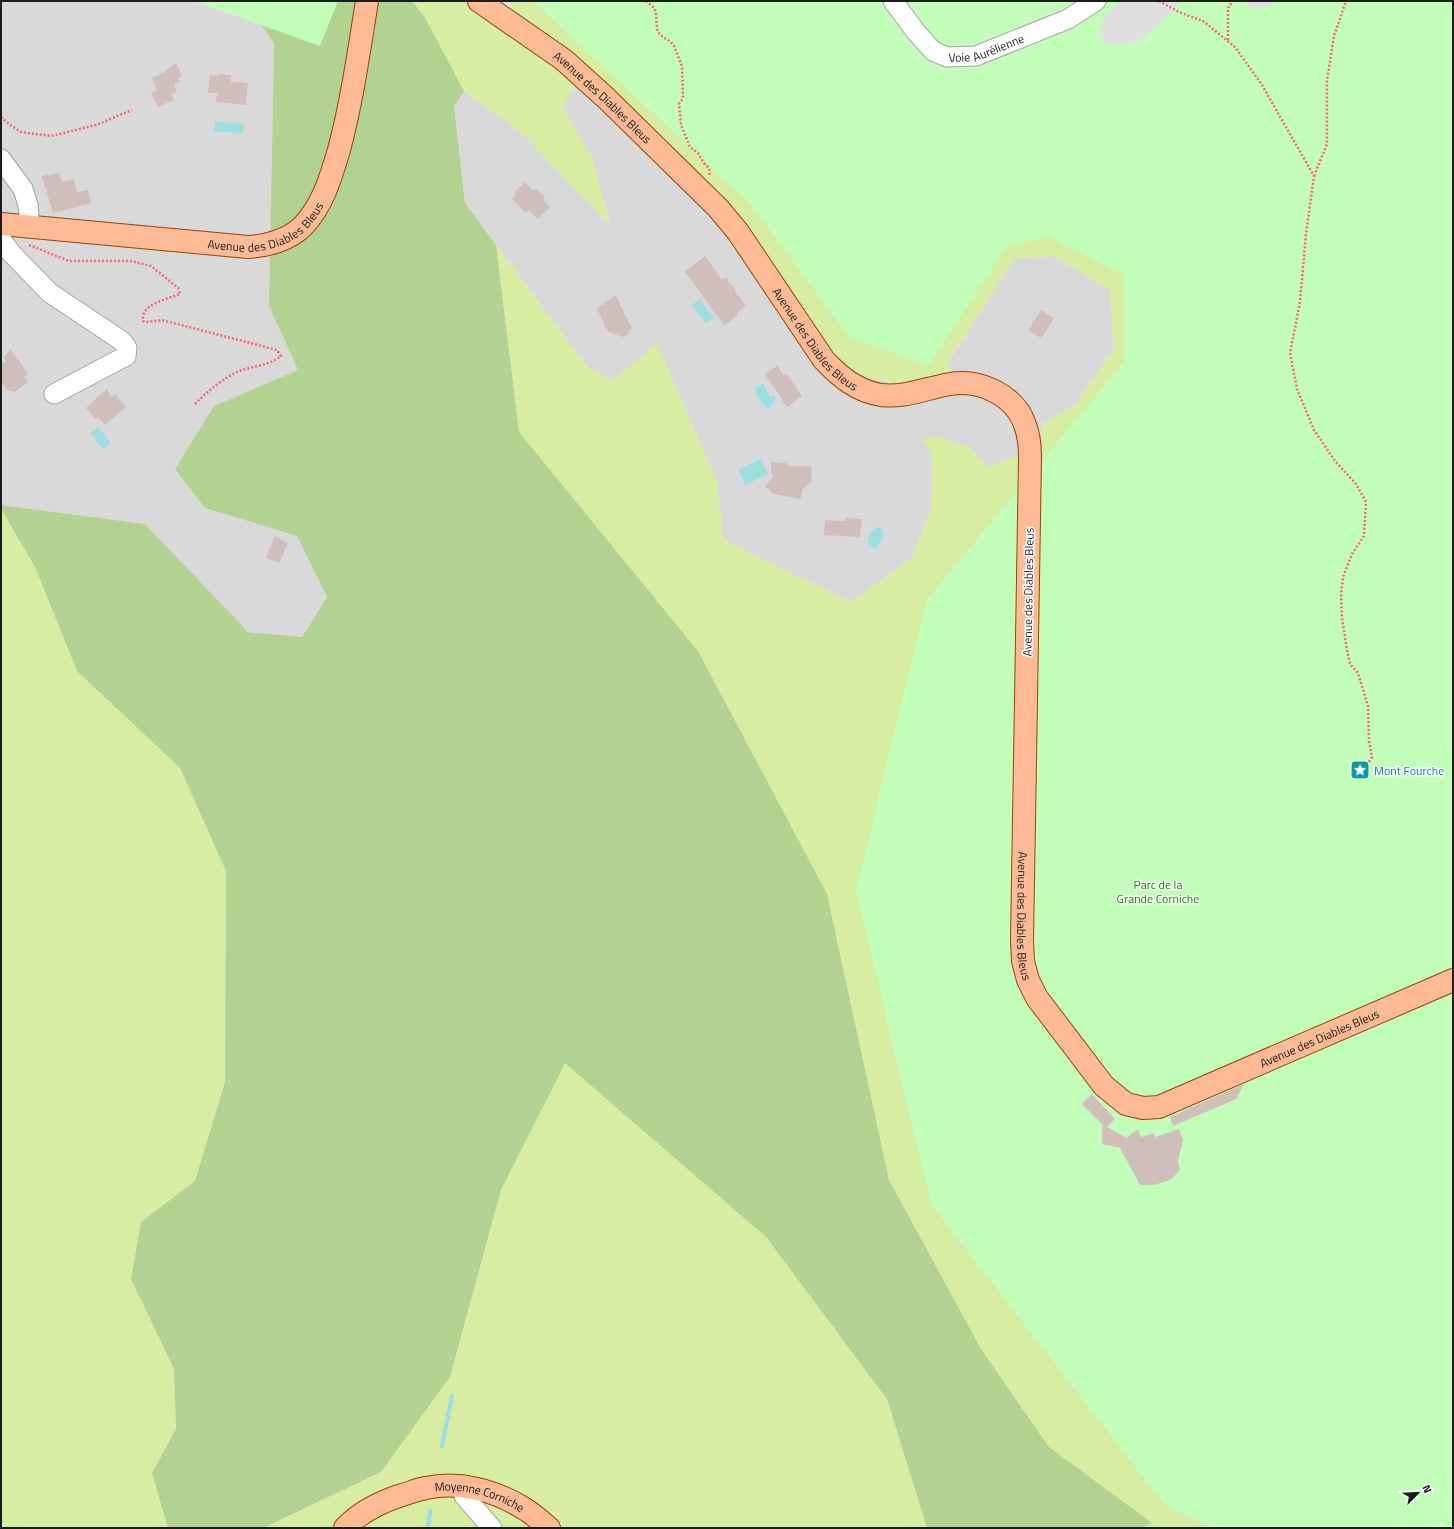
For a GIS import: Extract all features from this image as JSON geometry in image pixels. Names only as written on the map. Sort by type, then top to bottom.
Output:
[{"type":"main road","name":"Avenue des Diables Bleus","points":[[12,228],[248,247],[271,244],[293,234],[302,227],[323,197],[333,171],[351,96],[367,1]]},
{"type":"main road","name":"Avenue des Diables Bleus","points":[[479,1],[564,60],[607,99],[718,208],[738,232],[824,360],[836,373],[868,392],[882,395],[910,393],[960,383],[978,385],[1001,395],[1018,411],[1028,434],[1030,458],[1022,926],[1023,961],[1028,980],[1037,998],[1104,1086],[1126,1104],[1143,1108],[1160,1107],[1453,980]]},
{"type":"main road","name":"Moyenne Corniche","points":[[345,1528],[370,1507],[386,1500],[425,1488],[444,1486],[481,1489],[505,1498],[523,1508],[549,1528]]},
{"type":"main road","name":"Moyenne Corniche","points":[[403,1495],[435,1494],[464,1496],[490,1505],[514,1518],[527,1528]]},
{"type":"street","name":"Voie Aurélienne","points":[[893,1],[916,32],[933,51],[947,57],[976,56],[1068,19],[1096,1]]},
{"type":"street","points":[[1,158],[23,189],[28,205],[12,228],[11,253],[50,293],[122,341],[127,348],[126,356],[54,394]]},
{"type":"street","points":[[464,1496],[492,1528]]},
{"type":"path","points":[[646,1],[654,7],[656,12],[657,29],[660,35],[671,42],[682,66],[683,98],[679,104],[681,125],[690,147],[698,153],[709,168],[711,178]]},
{"type":"path","points":[[1159,1],[1179,12],[1203,21],[1235,47],[1262,85],[1314,176]]},
{"type":"path","points":[[1228,41],[1228,8],[1233,1]]},
{"type":"path","points":[[1346,1],[1334,36],[1327,81],[1327,144],[1314,176],[1306,234],[1300,302],[1290,353],[1297,389],[1314,430],[1335,461],[1356,484],[1366,502],[1364,536],[1352,554],[1343,577],[1341,594],[1342,618],[1350,664],[1358,673],[1368,706],[1369,741],[1372,757],[1359,779]]},
{"type":"path","points":[[1,117],[21,132],[51,136],[96,125],[132,110]]},
{"type":"path","points":[[12,228],[17,236],[32,248],[70,261],[131,261],[151,266],[178,288],[180,294],[151,306],[144,311],[142,316],[143,321],[147,322],[162,320],[277,350],[281,356],[275,360],[238,372],[212,387],[195,404]]},
{"type":"shaded area","points":[[1,1],[243,1],[274,43],[269,306],[298,370],[214,406],[205,508],[297,536],[327,597],[302,637],[248,632],[145,524],[1,505]]},
{"type":"shaded area","points":[[1120,1],[1181,1],[1178,6],[1139,42],[1108,45],[1100,34],[1102,19]]},
{"type":"shaded area","points":[[1245,1],[1277,1],[1270,6],[1254,10]]},
{"type":"shaded area","points":[[589,66],[741,216],[786,287],[947,364],[1015,258],[1054,256],[1110,290],[1114,349],[1074,406],[1042,424],[1042,448],[987,467],[968,446],[923,440],[932,455],[932,506],[912,558],[851,602],[723,540],[717,481],[657,344],[612,382],[587,367],[465,203],[454,106],[464,91],[521,132],[610,225],[593,160],[562,106]]},
{"type":"green space","points":[[193,1],[338,1],[320,46]]},
{"type":"green space","points":[[243,1],[412,1],[424,16],[464,91],[454,106],[465,203],[496,245],[519,432],[698,651],[827,894],[889,1180],[981,1349],[1049,1447],[1152,1523],[1142,1528],[927,1528],[887,1399],[766,1237],[565,1063],[501,1190],[450,1377],[381,1472],[263,1528],[168,1528],[152,1473],[176,1429],[174,1369],[131,1279],[141,1222],[195,1181],[225,1082],[226,871],[180,768],[77,671],[35,567],[1,509],[1,505],[145,524],[248,632],[302,637],[327,597],[297,536],[205,508],[175,469],[214,406],[298,370],[269,306],[274,43]]},
{"type":"green space","name":"Parc de la Grande Corniche","points":[[412,1],[479,1],[511,9],[510,1],[1453,1],[1453,1528],[1142,1528],[1151,1523],[1049,1447],[981,1349],[889,1180],[827,894],[698,651],[519,432],[496,245],[587,367],[612,381],[657,344],[717,481],[723,540],[851,602],[912,558],[932,506],[932,455],[922,440],[934,436],[968,446],[987,467],[1042,448],[1042,424],[1074,406],[1114,349],[1110,290],[1054,256],[1015,258],[947,363],[951,373],[896,384],[870,378],[849,368],[831,351],[786,287],[741,216],[589,66],[562,106],[593,160],[610,226],[521,132],[464,91],[424,16]]},
{"type":"green space","name":"Parc de la Grande Corniche","points":[[533,1],[1453,1],[1453,1528],[1210,1528],[1165,1505],[931,1204],[856,890],[927,600],[1124,362],[1124,275],[1048,236],[1006,247],[928,366],[849,337],[751,204]]},
{"type":"green space","points":[[1,509],[35,567],[77,671],[180,768],[226,871],[225,1082],[195,1181],[141,1222],[131,1279],[174,1369],[176,1429],[152,1473],[168,1528],[1,1528]]},
{"type":"green space","points":[[565,1062],[766,1237],[887,1399],[927,1528],[263,1528],[381,1472],[450,1377],[501,1190]]},
{"type":"water","points":[[215,121],[244,124],[243,134],[214,131]]},
{"type":"water","points":[[700,299],[714,318],[706,323],[692,305]]},
{"type":"water","points":[[763,384],[770,397],[775,396],[776,398],[769,409],[763,404],[756,393],[755,386]]},
{"type":"water","points":[[98,427],[111,443],[103,449],[90,433]]},
{"type":"water","points":[[761,459],[768,474],[745,485],[738,469]]},
{"type":"water","points":[[879,527],[882,529],[884,535],[877,548],[869,547],[868,540],[871,532]]},
{"type":"building","points":[[176,63],[182,76],[178,78],[180,82],[174,84],[177,92],[171,94],[174,100],[158,107],[151,93],[157,90],[152,78],[163,73]]},
{"type":"building","points":[[219,74],[231,75],[231,82],[248,83],[246,105],[216,102],[217,93],[208,93],[210,75],[218,76]]},
{"type":"building","points":[[59,173],[62,182],[74,179],[77,192],[88,190],[91,203],[53,213],[42,176]]},
{"type":"building","points":[[525,182],[532,190],[537,190],[545,196],[543,199],[550,207],[538,219],[529,210],[526,213],[512,199],[516,195],[514,193]]},
{"type":"building","points":[[705,256],[721,279],[727,277],[729,283],[735,288],[735,291],[746,306],[737,313],[738,315],[724,325],[685,272]]},
{"type":"building","points":[[616,296],[632,329],[628,331],[629,334],[622,337],[607,331],[597,308],[605,304],[604,302]]},
{"type":"building","points":[[1041,310],[1054,318],[1041,338],[1028,330]]},
{"type":"building","points":[[11,350],[28,374],[24,377],[28,382],[15,392],[7,390],[1,381],[1,365],[6,361],[3,357]]},
{"type":"building","points":[[777,366],[784,376],[787,374],[802,396],[787,407],[765,374]]},
{"type":"building","points":[[107,389],[111,397],[115,394],[126,407],[105,425],[98,417],[96,419],[86,408]]},
{"type":"building","points":[[771,462],[786,463],[788,466],[811,466],[812,481],[802,490],[801,499],[773,494],[765,486],[773,477]]},
{"type":"building","points":[[846,518],[862,519],[860,537],[824,535],[825,520],[845,521]]},
{"type":"building","points":[[275,536],[288,543],[279,563],[266,558]]},
{"type":"building","points":[[1244,1084],[1236,1099],[1173,1126],[1170,1117]]},
{"type":"building","points":[[1092,1094],[1115,1119],[1107,1127],[1127,1138],[1138,1129],[1141,1137],[1154,1133],[1155,1137],[1179,1129],[1183,1140],[1178,1161],[1180,1170],[1170,1180],[1154,1185],[1140,1185],[1120,1148],[1102,1144],[1102,1125],[1104,1126],[1082,1104]]},
{"type":"waterway","points":[[442,1446],[452,1396]]},
{"type":"waterway","points":[[428,1528],[430,1511]]},
{"type":"place","name":"Mont Fourche","points":[[1360,770]]}]
